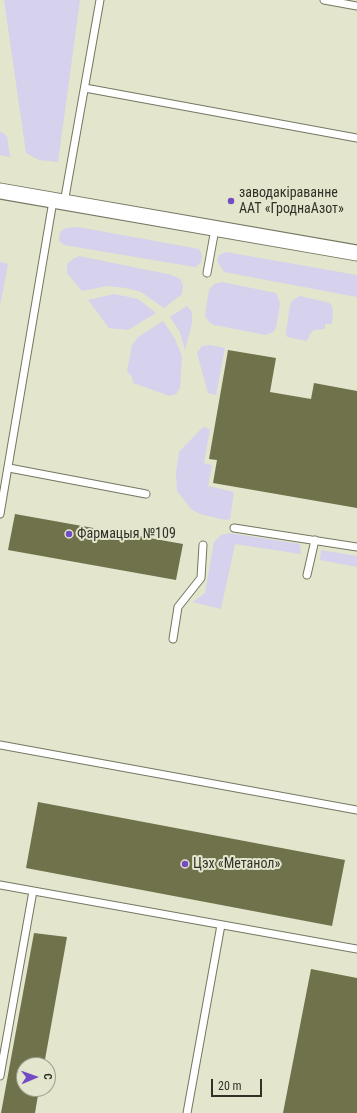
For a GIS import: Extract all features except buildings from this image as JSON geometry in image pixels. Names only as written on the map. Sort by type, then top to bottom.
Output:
[{"type":"street","points":[[0,192],[357,253]]},
{"type":"lane","points":[[0,514],[59,202],[85,88],[100,0]]},
{"type":"lane","points":[[324,0],[357,6]]},
{"type":"lane","points":[[85,88],[357,138]]},
{"type":"lane","points":[[207,273],[215,229]]},
{"type":"lane","points":[[9,468],[146,494]]},
{"type":"lane","points":[[234,528],[357,547]]},
{"type":"lane","points":[[307,575],[315,540]]},
{"type":"lane","points":[[173,639],[178,606],[201,578],[203,545]]},
{"type":"lane","points":[[0,745],[357,810]]},
{"type":"lane","points":[[0,885],[357,949]]},
{"type":"lane","points":[[0,1076],[33,891]]},
{"type":"lane","points":[[187,1113],[221,924]]},
{"type":"shaded area","points":[[4,0],[80,0],[58,162],[39,160],[26,153]]},
{"type":"shaded area","points":[[0,131],[7,136],[10,157],[0,155]]},
{"type":"shaded area","points":[[78,227],[199,249],[202,255],[201,263],[195,267],[64,245],[59,241],[60,232],[66,228]]},
{"type":"shaded area","points":[[226,252],[357,275],[357,297],[224,272],[217,261],[219,255]]},
{"type":"shaded area","points":[[79,256],[172,275],[180,279],[183,285],[182,294],[164,308],[141,292],[126,288],[107,286],[82,291],[67,273],[67,264]]},
{"type":"shaded area","points":[[0,262],[8,264],[0,306]]},
{"type":"shaded area","points":[[222,282],[276,293],[280,303],[276,328],[273,332],[266,335],[214,325],[209,322],[205,316],[209,290],[214,284]]},
{"type":"shaded area","points":[[114,294],[138,299],[156,313],[128,330],[109,328],[88,300]]},
{"type":"shaded area","points":[[300,296],[331,304],[333,310],[332,324],[325,324],[325,329],[314,330],[310,334],[307,341],[287,337],[286,333],[290,305],[293,300]]},
{"type":"shaded area","points":[[187,306],[192,312],[192,323],[185,350],[180,332],[170,317]]},
{"type":"shaded area","points":[[163,321],[175,339],[182,356],[180,388],[176,394],[170,396],[133,383],[132,377],[127,371],[132,345],[138,337]]},
{"type":"shaded area","points":[[210,345],[225,348],[216,395],[208,393],[197,353],[202,346]]},
{"type":"shaded area","points":[[203,427],[210,429],[204,463],[212,465],[208,486],[234,492],[230,519],[225,520],[200,514],[191,509],[177,491],[176,472],[179,452]]},
{"type":"shaded area","points":[[229,533],[300,544],[301,554],[235,544],[221,609],[193,602],[205,593],[214,542],[221,535]]},
{"type":"shaded area","points":[[321,550],[357,556],[357,567],[320,560]]},
{"type":"place","name":"заводакіраванне ААТ «ГроднаАзот»","points":[[231,201]]},
{"type":"place","name":"Фармацыя №109","points":[[69,534]]},
{"type":"place","name":"Цэх «Метанол»","points":[[185,864]]}]
